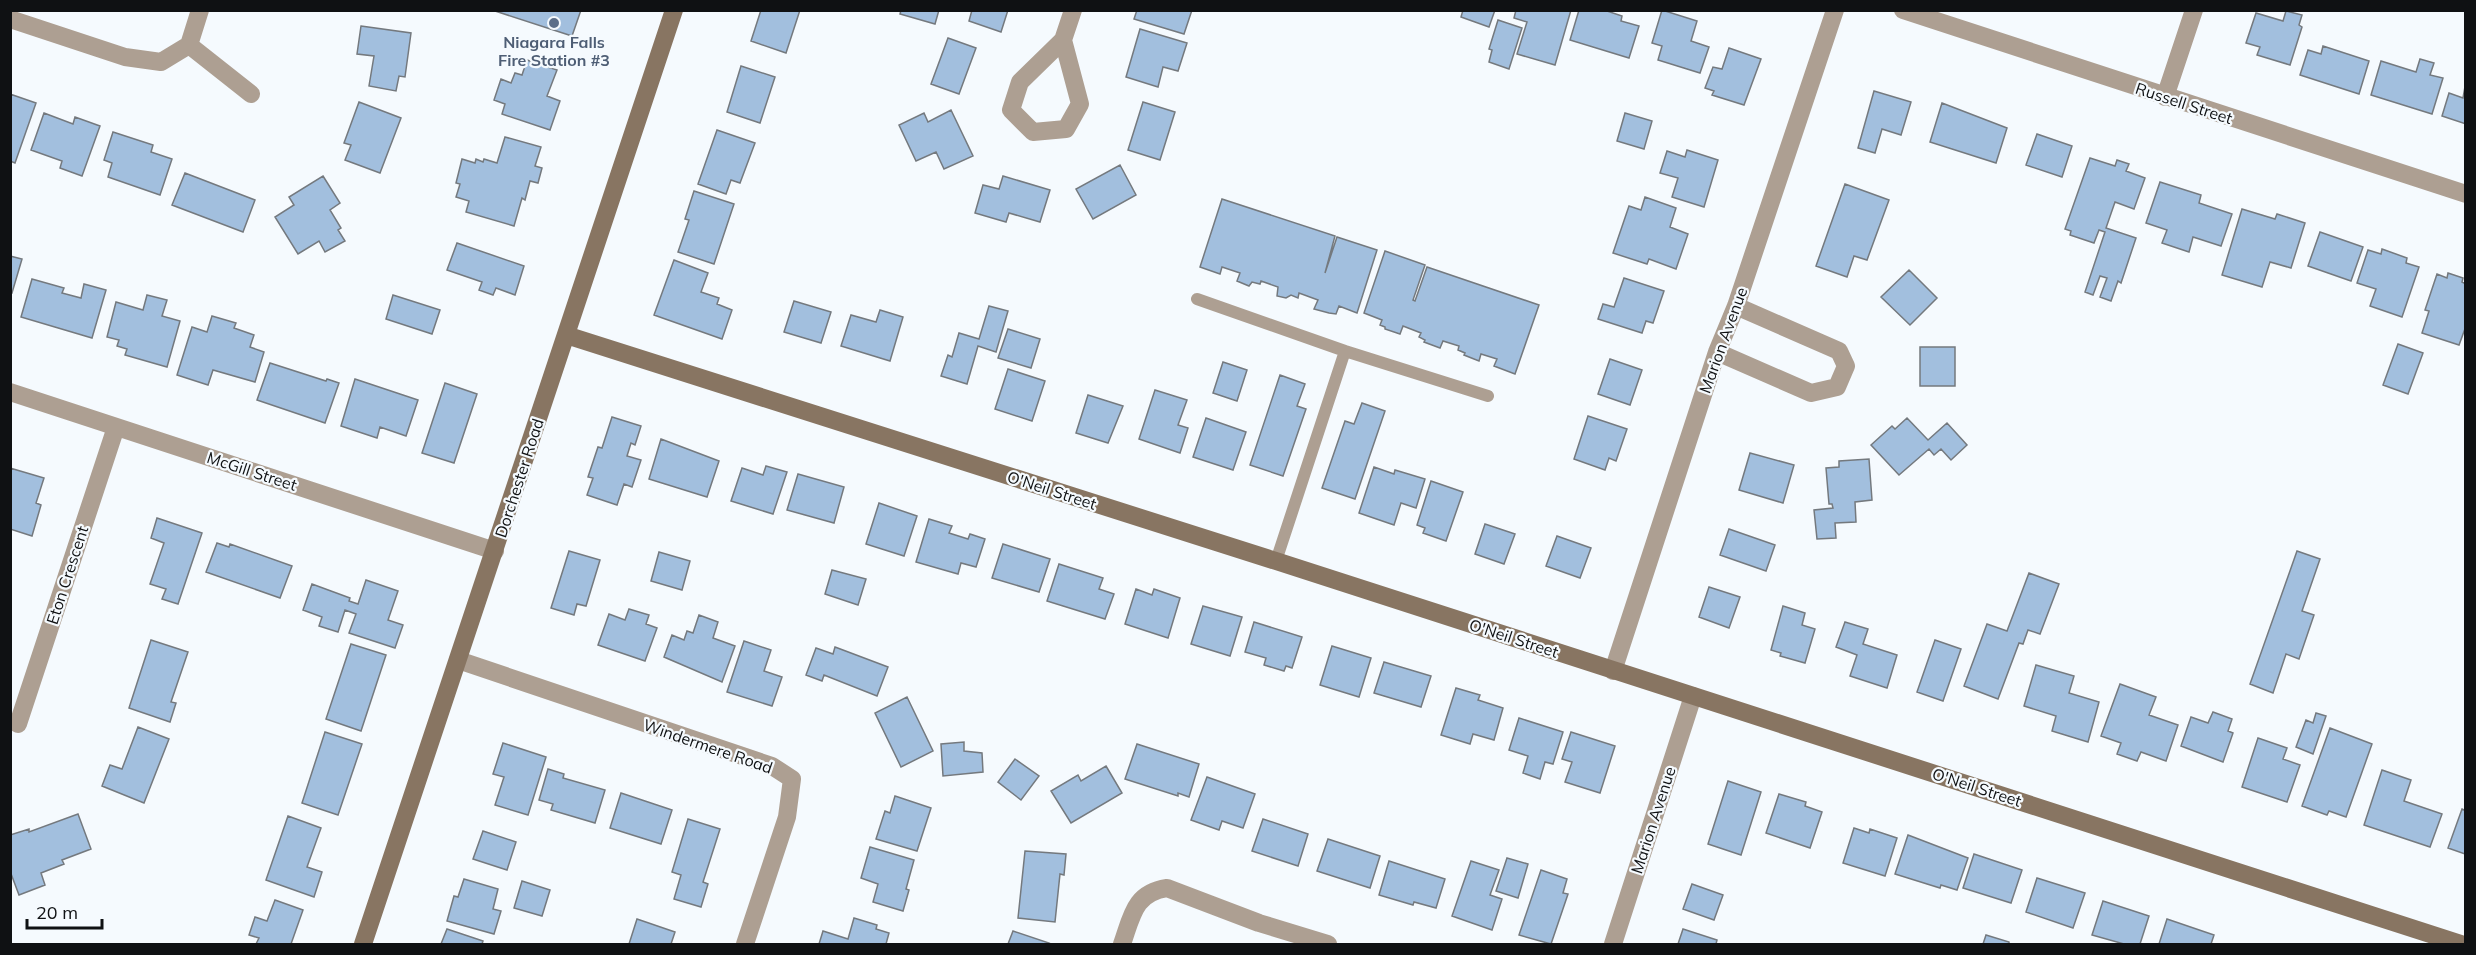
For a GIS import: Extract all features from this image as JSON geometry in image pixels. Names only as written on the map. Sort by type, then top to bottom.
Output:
[{"type":"street","points":[[10,20],[125,57],[160,62],[189,45],[200,10]]},
{"type":"street","name":"Dorchester Road","points":[[363,945],[674,10]]},
{"type":"street","points":[[1063,40],[1080,104],[1066,129],[1033,132],[1011,110],[1020,82],[1063,40],[1073,10]]},
{"type":"street","name":"Marion Avenue","points":[[1613,670],[1717,352],[1736,306],[1835,10]]},
{"type":"street","name":"Russell Street","points":[[1903,10],[2466,194]]},
{"type":"street","points":[[2165,97],[2194,10]]},
{"type":"street","points":[[189,45],[251,94]]},
{"type":"street","points":[[1717,352],[1810,393],[1837,387],[1846,366],[1839,351],[1736,306]]},
{"type":"street","name":"O'Neil Street","points":[[566,335],[1276,561],[2461,945]]},
{"type":"street","name":"McGill Street","points":[[10,392],[495,551]]},
{"type":"street","name":"Eton Crescent","points":[[18,724],[116,427]]},
{"type":"street","name":"Windermere Road","points":[[458,660],[772,766],[792,778],[787,817],[745,945]]},
{"type":"street","name":"Marion Avenue","points":[[1613,945],[1693,696]]},
{"type":"street","points":[[1122,945],[1138,903],[1152,891],[1167,888],[1259,923],[1328,945]]},
{"type":"lane","points":[[1197,298],[1345,351],[1488,396]]},
{"type":"lane","points":[[1276,561],[1345,351]]},
{"type":"building","name":"Niagara Falls Fire Station #3","points":[[492,10],[581,10],[572,36]]},
{"type":"building","points":[[761,10],[800,10],[786,53],[751,41]]},
{"type":"building","points":[[901,10],[939,10],[935,24],[900,14]]},
{"type":"building","points":[[972,10],[1008,10],[1001,32],[969,21]]},
{"type":"building","points":[[1137,10],[1192,10],[1184,34],[1134,19]]},
{"type":"building","points":[[1463,10],[1495,10],[1489,27],[1461,17]]},
{"type":"building","points":[[1516,10],[1571,10],[1555,65],[1517,54],[1527,22],[1514,18]]},
{"type":"building","points":[[1579,10],[1604,10],[1622,16],[1621,21],[1639,26],[1629,58],[1570,40]]},
{"type":"building","points":[[1662,10],[1697,21],[1691,41],[1709,47],[1700,73],[1658,60],[1662,46],[1652,43]]},
{"type":"building","points":[[2286,11],[2302,15],[2299,25],[2302,27],[2290,65],[2257,55],[2260,47],[2246,43],[2256,13],[2283,21]]},
{"type":"building","points":[[1498,20],[1522,28],[1509,69],[1489,62],[1492,50],[1489,49]]},
{"type":"building","points":[[361,26],[411,33],[405,77],[399,76],[396,91],[369,86],[374,56],[357,54]]},
{"type":"building","points":[[1140,29],[1187,43],[1178,71],[1163,67],[1158,87],[1126,77]]},
{"type":"building","points":[[948,38],[976,48],[959,94],[931,84]]},
{"type":"building","points":[[2323,46],[2369,61],[2359,94],[2300,75],[2308,50],[2321,54]]},
{"type":"building","points":[[1729,48],[1761,59],[1744,105],[1712,95],[1714,91],[1705,88],[1713,67],[1722,69]]},
{"type":"building","points":[[2420,59],[2434,63],[2430,75],[2443,78],[2432,114],[2371,95],[2381,61],[2416,72]]},
{"type":"building","points":[[527,60],[557,70],[547,96],[560,101],[550,130],[502,114],[505,104],[494,100],[501,79],[511,83],[515,73],[522,75]]},
{"type":"building","points":[[741,66],[775,77],[760,123],[727,112]]},
{"type":"building","points":[[2466,81],[2466,124],[2442,116],[2449,93],[2463,98]]},
{"type":"building","points":[[1874,91],[1911,102],[1901,135],[1882,129],[1875,153],[1858,148]]},
{"type":"building","points":[[10,94],[36,103],[15,163],[10,161]]},
{"type":"building","points":[[359,102],[401,118],[380,173],[345,160],[351,145],[344,143]]},
{"type":"building","points":[[1143,102],[1175,112],[1160,160],[1128,150]]},
{"type":"building","points":[[1942,103],[2007,128],[1996,163],[1930,142]]},
{"type":"building","points":[[951,110],[973,156],[944,169],[936,152],[916,161],[899,125],[924,113],[928,122]]},
{"type":"building","points":[[44,113],[73,124],[75,117],[100,126],[82,176],[60,168],[62,161],[31,150]]},
{"type":"building","points":[[1625,113],[1652,121],[1644,149],[1617,141]]},
{"type":"building","points":[[717,130],[755,143],[740,183],[731,180],[726,194],[698,184]]},
{"type":"building","points":[[113,132],[153,145],[151,152],[172,159],[160,195],[108,177],[112,163],[104,160]]},
{"type":"building","points":[[2037,134],[2072,146],[2062,177],[2026,165]]},
{"type":"building","points":[[505,137],[541,147],[535,166],[542,168],[538,183],[530,181],[525,200],[522,198],[514,226],[466,212],[469,201],[456,197],[460,184],[456,183],[462,159],[475,163],[476,159],[483,162],[484,159],[497,163]]},
{"type":"building","points":[[1687,150],[1718,160],[1704,207],[1672,197],[1678,178],[1660,173],[1667,151],[1685,157]]},
{"type":"building","points":[[2090,158],[2115,166],[2117,160],[2129,164],[2126,171],[2145,178],[2134,209],[2115,202],[2106,228],[2136,238],[2121,283],[2118,281],[2111,301],[2100,297],[2107,278],[2100,276],[2093,295],[2085,292],[2105,232],[2099,230],[2094,243],[2070,235],[2071,231],[2065,229]]},
{"type":"building","points":[[1120,165],[1136,195],[1093,219],[1076,189]]},
{"type":"building","points":[[185,173],[255,200],[243,232],[172,205]]},
{"type":"building","points":[[323,176],[340,203],[330,210],[341,228],[338,230],[345,241],[325,252],[319,241],[298,254],[275,217],[294,205],[289,197]]},
{"type":"building","points":[[1003,176],[1050,190],[1040,222],[1009,213],[1006,222],[975,213],[983,185],[999,189]]},
{"type":"building","points":[[2160,182],[2201,195],[2199,203],[2232,214],[2221,246],[2193,237],[2189,252],[2162,243],[2167,230],[2146,223]]},
{"type":"building","points":[[1845,184],[1889,200],[1867,260],[1854,256],[1847,277],[1816,266]]},
{"type":"building","points":[[694,191],[734,204],[714,264],[678,252],[689,220],[685,219]]},
{"type":"building","points":[[1645,197],[1676,208],[1670,227],[1688,234],[1676,269],[1649,259],[1647,264],[1613,253],[1629,206],[1641,210]]},
{"type":"building","points":[[1222,199],[1335,236],[1325,273],[1337,237],[1377,250],[1357,313],[1339,306],[1336,314],[1314,309],[1318,300],[1299,293],[1298,298],[1291,295],[1286,298],[1277,296],[1278,287],[1261,281],[1260,284],[1252,282],[1249,286],[1237,281],[1240,273],[1222,267],[1220,274],[1200,267]]},
{"type":"building","points":[[2242,209],[2275,219],[2277,214],[2305,223],[2291,268],[2270,262],[2262,287],[2222,275]]},
{"type":"building","points":[[2320,232],[2363,247],[2351,281],[2308,266]]},
{"type":"building","points":[[457,243],[524,266],[515,295],[496,288],[493,295],[479,290],[482,282],[447,270]]},
{"type":"building","points":[[2382,249],[2407,258],[2406,263],[2419,267],[2402,317],[2370,306],[2376,289],[2357,283],[2368,250],[2381,254]]},
{"type":"building","points":[[1385,251],[1425,265],[1413,300],[1415,301],[1427,267],[1539,305],[1515,374],[1494,366],[1497,359],[1481,354],[1479,361],[1464,355],[1465,353],[1458,350],[1459,346],[1443,341],[1440,348],[1424,342],[1425,340],[1419,337],[1421,333],[1403,326],[1400,334],[1385,329],[1380,325],[1382,320],[1364,313]]},
{"type":"building","points":[[10,256],[22,259],[12,293],[10,292]]},
{"type":"building","points":[[674,260],[708,273],[701,292],[719,298],[717,304],[732,310],[722,339],[654,315]]},
{"type":"building","points":[[1909,270],[1937,298],[1910,325],[1881,297]]},
{"type":"building","points":[[2448,273],[2463,278],[2462,282],[2466,284],[2466,326],[2459,345],[2422,333],[2429,311],[2425,310],[2437,274],[2447,278]]},
{"type":"building","points":[[1624,278],[1664,291],[1653,323],[1646,321],[1642,333],[1598,319],[1603,304],[1614,307]]},
{"type":"building","points":[[32,279],[64,288],[62,293],[81,298],[84,284],[106,290],[92,338],[21,317]]},
{"type":"building","points":[[147,295],[167,300],[162,316],[180,321],[167,367],[125,355],[127,349],[117,346],[119,340],[107,337],[116,302],[143,310]]},
{"type":"building","points":[[393,295],[440,310],[432,334],[386,319]]},
{"type":"building","points":[[794,301],[831,312],[821,343],[784,332]]},
{"type":"building","points":[[989,306],[1008,311],[996,352],[978,346],[967,384],[941,376],[948,355],[952,357],[959,333],[979,339]]},
{"type":"building","points":[[880,310],[903,317],[890,361],[841,346],[851,315],[876,322]]},
{"type":"building","points":[[212,316],[236,323],[234,328],[254,335],[250,347],[264,352],[255,382],[213,370],[208,385],[177,375],[192,327],[207,332]]},
{"type":"building","points":[[1008,329],[1040,339],[1031,368],[998,358]]},
{"type":"building","points":[[2398,344],[2423,353],[2408,394],[2383,385]]},
{"type":"building","points":[[1920,347],[1955,347],[1955,386],[1920,386]]},
{"type":"building","points":[[1610,359],[1642,370],[1630,405],[1598,394]]},
{"type":"building","points":[[1223,362],[1247,370],[1237,401],[1213,393]]},
{"type":"building","points":[[270,363],[339,383],[325,423],[257,400]]},
{"type":"building","points":[[1008,369],[1045,381],[1032,421],[995,409]]},
{"type":"building","points":[[1280,375],[1305,384],[1297,406],[1306,409],[1283,476],[1250,465]]},
{"type":"building","points":[[355,379],[418,400],[406,436],[380,427],[377,438],[341,426]]},
{"type":"building","points":[[445,383],[477,394],[454,463],[422,453]]},
{"type":"building","points":[[1155,390],[1187,400],[1178,425],[1188,428],[1180,453],[1139,439]]},
{"type":"building","points":[[1088,395],[1123,406],[1108,443],[1076,433]]},
{"type":"building","points":[[1362,403],[1385,411],[1355,499],[1322,488],[1345,421],[1354,424]]},
{"type":"building","points":[[1588,416],[1627,429],[1616,461],[1609,458],[1605,470],[1574,459]]},
{"type":"building","points":[[612,417],[641,426],[635,445],[631,443],[627,456],[641,460],[632,487],[624,484],[617,505],[587,495],[593,478],[588,477],[598,447],[602,448]]},
{"type":"building","points":[[1206,418],[1246,432],[1233,470],[1193,457]]},
{"type":"building","points":[[1907,418],[1928,440],[1947,423],[1967,445],[1951,460],[1941,449],[1934,455],[1929,449],[1899,475],[1871,445],[1892,426],[1895,429]]},
{"type":"building","points":[[661,439],[719,461],[707,497],[649,479]]},
{"type":"building","points":[[1750,453],[1794,465],[1783,503],[1739,490]]},
{"type":"building","points":[[1869,459],[1872,500],[1855,502],[1856,522],[1835,523],[1836,538],[1817,539],[1814,510],[1833,508],[1832,504],[1829,504],[1826,468],[1839,467],[1839,461]]},
{"type":"building","points":[[766,466],[787,472],[773,514],[731,501],[742,468],[763,475]]},
{"type":"building","points":[[1374,467],[1394,474],[1395,470],[1425,479],[1416,508],[1401,503],[1394,525],[1359,513]]},
{"type":"building","points":[[10,468],[44,478],[36,503],[41,505],[32,536],[10,529]]},
{"type":"building","points":[[798,474],[844,487],[834,523],[787,510]]},
{"type":"building","points":[[1431,481],[1463,492],[1446,541],[1423,533],[1425,528],[1417,525]]},
{"type":"building","points":[[879,503],[917,516],[904,556],[866,544]]},
{"type":"building","points":[[157,518],[202,533],[178,604],[162,599],[166,589],[150,584],[164,543],[151,538]]},
{"type":"building","points":[[929,519],[952,526],[949,533],[968,539],[970,534],[985,539],[976,567],[961,563],[958,574],[916,562]]},
{"type":"building","points":[[1485,524],[1515,534],[1504,564],[1475,554]]},
{"type":"building","points":[[1729,529],[1775,545],[1766,571],[1720,555]]},
{"type":"building","points":[[1557,536],[1591,548],[1580,578],[1546,566]]},
{"type":"building","points":[[217,543],[229,547],[230,544],[292,566],[280,598],[206,572]]},
{"type":"building","points":[[1003,544],[1050,559],[1039,592],[992,578]]},
{"type":"building","points":[[569,551],[600,560],[586,606],[577,604],[574,615],[551,608]]},
{"type":"building","points":[[2297,551],[2320,559],[2302,611],[2314,615],[2299,659],[2286,654],[2273,693],[2250,684]]},
{"type":"building","points":[[659,552],[690,561],[682,590],[651,581]]},
{"type":"building","points":[[1059,564],[1103,578],[1099,589],[1114,594],[1105,619],[1047,601]]},
{"type":"building","points":[[832,570],[866,579],[858,605],[825,594]]},
{"type":"building","points":[[2029,573],[2059,584],[2040,634],[2028,630],[2023,644],[2019,643],[1998,699],[1964,686],[1987,624],[2007,631]]},
{"type":"building","points":[[366,580],[398,591],[388,620],[403,625],[395,648],[349,633],[356,614],[345,610],[338,632],[319,626],[322,617],[303,610],[312,584],[350,598],[349,601],[358,604]]},
{"type":"building","points":[[1709,587],[1740,597],[1729,628],[1699,617]]},
{"type":"building","points":[[1136,589],[1152,595],[1154,589],[1180,598],[1168,638],[1125,624]]},
{"type":"building","points":[[1203,606],[1242,617],[1230,656],[1191,644]]},
{"type":"building","points":[[1783,606],[1805,613],[1802,625],[1815,629],[1805,663],[1780,656],[1781,653],[1771,650]]},
{"type":"building","points":[[629,609],[649,615],[646,624],[657,628],[645,661],[598,645],[609,614],[625,620]]},
{"type":"building","points":[[699,615],[718,622],[713,638],[735,646],[722,682],[664,657],[672,635],[684,640],[687,631],[693,633]]},
{"type":"building","points":[[1254,622],[1302,637],[1292,668],[1286,666],[1284,671],[1264,665],[1266,658],[1245,652]]},
{"type":"building","points":[[1845,622],[1868,629],[1863,644],[1897,655],[1887,688],[1850,676],[1857,655],[1836,647]]},
{"type":"building","points":[[151,640],[188,652],[171,702],[176,703],[170,722],[129,708]]},
{"type":"building","points":[[1935,640],[1961,649],[1943,701],[1917,692]]},
{"type":"building","points":[[744,641],[771,650],[764,671],[782,677],[772,706],[727,692]]},
{"type":"building","points":[[351,644],[386,655],[361,731],[326,719]]},
{"type":"building","points":[[1332,646],[1371,658],[1359,697],[1320,685]]},
{"type":"building","points":[[835,647],[888,667],[877,696],[824,675],[822,681],[806,675],[816,648],[833,654]]},
{"type":"building","points":[[1384,662],[1431,676],[1421,707],[1374,693]]},
{"type":"building","points":[[2036,665],[2074,676],[2069,693],[2099,702],[2088,742],[2052,731],[2056,716],[2024,706]]},
{"type":"building","points":[[2120,684],[2156,697],[2149,715],[2178,725],[2166,761],[2141,752],[2137,761],[2117,754],[2121,743],[2101,736]]},
{"type":"building","points":[[1456,688],[1480,695],[1478,700],[1503,708],[1494,740],[1473,734],[1470,744],[1441,735]]},
{"type":"building","points":[[907,697],[933,751],[901,767],[875,713]]},
{"type":"building","points":[[2213,712],[2232,719],[2228,731],[2233,733],[2223,762],[2181,746],[2191,717],[2208,723]]},
{"type":"building","points":[[2316,713],[2326,716],[2313,754],[2296,747],[2306,720],[2313,723]]},
{"type":"building","points":[[1519,718],[1563,732],[1553,764],[1545,762],[1540,779],[1523,773],[1528,756],[1509,750]]},
{"type":"building","points":[[138,727],[169,739],[144,803],[102,786],[110,765],[122,769]]},
{"type":"building","points":[[2330,728],[2372,744],[2346,817],[2329,811],[2327,815],[2302,806]]},
{"type":"building","points":[[325,732],[362,744],[338,815],[302,803]]},
{"type":"building","points":[[1571,732],[1615,746],[1600,793],[1565,782],[1572,762],[1562,759]]},
{"type":"building","points":[[2258,738],[2287,748],[2283,759],[2300,765],[2287,802],[2242,787]]},
{"type":"building","points":[[964,742],[964,751],[982,753],[983,772],[943,776],[941,744]]},
{"type":"building","points":[[503,743],[546,757],[528,815],[495,805],[504,777],[493,774]]},
{"type":"building","points":[[1137,744],[1199,764],[1189,797],[1178,793],[1178,796],[1125,779]]},
{"type":"building","points":[[1015,759],[1039,776],[1021,800],[998,782]]},
{"type":"building","points":[[1106,766],[1122,793],[1071,823],[1051,791],[1078,775],[1081,781]]},
{"type":"building","points":[[548,769],[564,774],[563,778],[605,790],[595,823],[551,810],[553,804],[539,800]]},
{"type":"building","points":[[2382,770],[2411,780],[2404,801],[2442,814],[2430,847],[2364,825]]},
{"type":"building","points":[[1207,777],[1255,794],[1243,828],[1222,821],[1219,830],[1191,820]]},
{"type":"building","points":[[1728,781],[1761,792],[1741,855],[1708,844]]},
{"type":"building","points":[[621,793],[672,810],[661,844],[610,828]]},
{"type":"building","points":[[1779,794],[1806,802],[1805,806],[1822,812],[1810,848],[1766,833]]},
{"type":"building","points":[[895,796],[931,808],[917,851],[876,839],[885,811],[890,813]]},
{"type":"building","points":[[2462,809],[2466,811],[2465,854],[2448,848]]},
{"type":"building","points":[[78,814],[91,849],[62,860],[64,864],[41,873],[45,885],[19,895],[10,871],[10,835],[29,829],[29,832]]},
{"type":"building","points":[[288,816],[321,828],[307,867],[322,872],[314,897],[266,880]]},
{"type":"building","points":[[688,819],[720,829],[703,882],[708,884],[701,907],[674,899],[681,875],[672,872]]},
{"type":"building","points":[[1263,819],[1308,834],[1298,866],[1252,851]]},
{"type":"building","points":[[1854,828],[1869,833],[1870,829],[1897,838],[1885,876],[1843,863]]},
{"type":"building","points":[[483,831],[516,842],[507,870],[473,859]]},
{"type":"building","points":[[1908,835],[1968,858],[1957,890],[1941,885],[1940,888],[1895,874]]},
{"type":"building","points":[[1328,839],[1380,856],[1370,888],[1317,871]]},
{"type":"building","points":[[870,847],[914,860],[903,911],[873,902],[878,884],[861,878]]},
{"type":"building","points":[[1025,851],[1066,854],[1064,875],[1060,874],[1055,922],[1018,918]]},
{"type":"building","points":[[1974,854],[2022,870],[2011,903],[1963,888]]},
{"type":"building","points":[[1507,858],[1528,864],[1518,898],[1496,891]]},
{"type":"building","points":[[1389,861],[1445,879],[1436,908],[1414,902],[1413,905],[1379,895]]},
{"type":"building","points":[[1471,861],[1499,870],[1490,895],[1502,899],[1492,930],[1452,916]]},
{"type":"building","points":[[1541,870],[1567,879],[1563,893],[1568,894],[1551,944],[1519,935]]},
{"type":"building","points":[[2037,878],[2085,893],[2073,928],[2026,912]]},
{"type":"building","points":[[464,879],[498,889],[493,909],[501,911],[494,934],[447,921],[454,896],[458,897]]},
{"type":"building","points":[[522,881],[550,890],[542,916],[514,908]]},
{"type":"building","points":[[1692,884],[1723,895],[1714,920],[1683,909]]},
{"type":"building","points":[[275,900],[303,910],[291,944],[256,944],[259,938],[249,935],[255,917],[267,921]]},
{"type":"building","points":[[2103,901],[2149,916],[2140,944],[2124,944],[2092,935]]},
{"type":"building","points":[[854,918],[877,925],[876,929],[889,933],[886,944],[819,944],[823,931],[848,939]]},
{"type":"building","points":[[637,919],[675,932],[671,944],[629,944]]},
{"type":"building","points":[[2167,919],[2214,935],[2211,944],[2159,944]]},
{"type":"building","points":[[447,929],[483,941],[482,944],[441,944]]},
{"type":"building","points":[[1683,929],[1717,940],[1716,944],[1678,944]]},
{"type":"building","points":[[1013,931],[1049,943],[1008,944]]},
{"type":"building","points":[[1986,935],[2009,942],[2009,944],[1983,944]]},
{"type":"place","name":"Niagara Falls Fire Station #3","points":[[554,23]]}]
